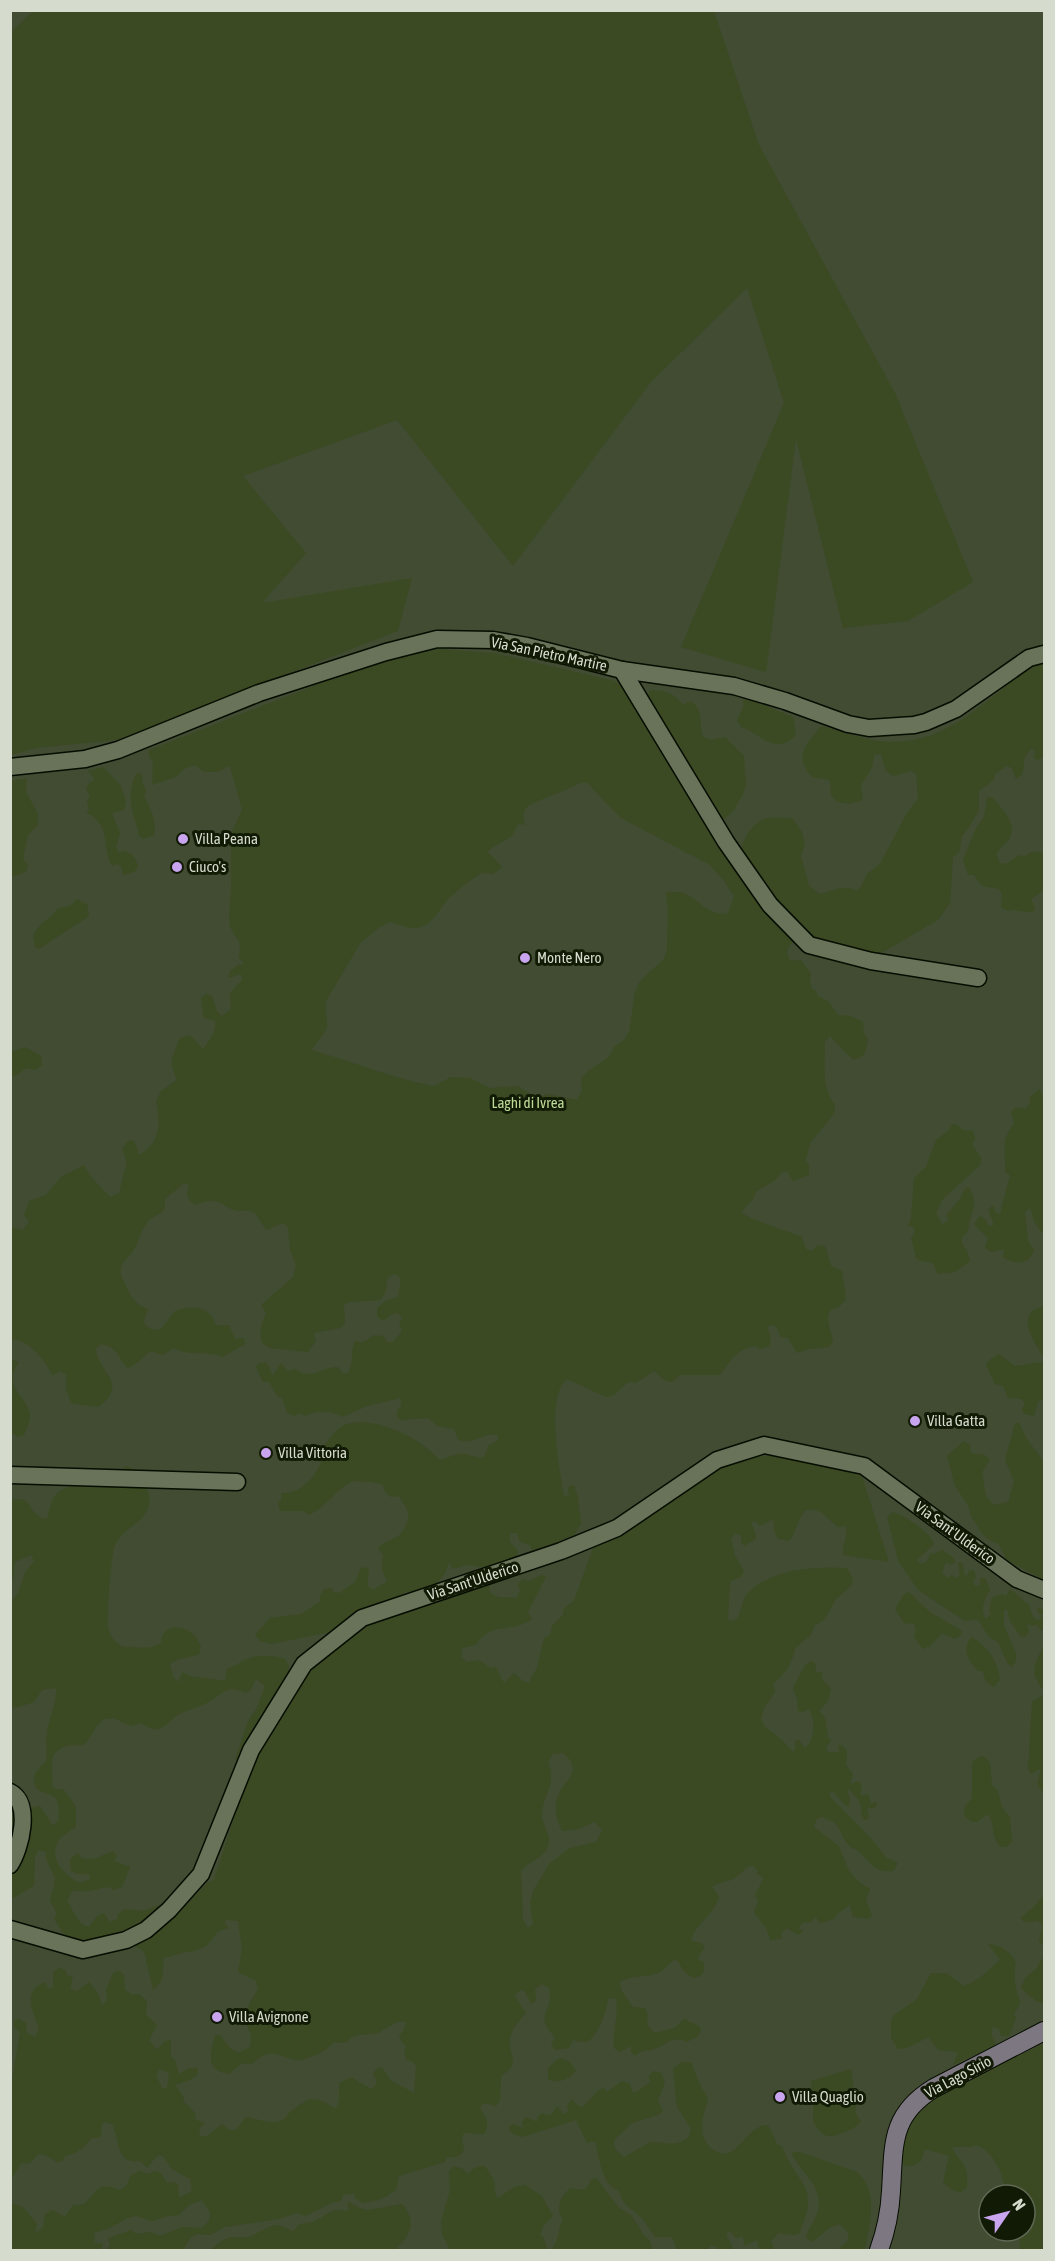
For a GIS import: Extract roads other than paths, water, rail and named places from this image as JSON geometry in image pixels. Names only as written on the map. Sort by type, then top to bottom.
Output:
[{"type":"main road","name":"Via Lago Sirio","points":[[879,2250],[889,2215],[893,2146],[897,2132],[909,2109],[918,2098],[934,2088],[1044,2031]]},
{"type":"street","name":"Via San Pietro Martire","points":[[10,767],[85,759],[118,750],[259,693],[386,652],[437,639],[493,640],[527,646],[622,670],[734,686],[785,701],[848,724],[869,728],[914,725],[956,709],[1029,658],[1044,654]]},
{"type":"street","points":[[622,670],[726,842],[770,904],[809,945],[871,961],[978,978]]},
{"type":"street","name":"Via Sant'Ulderico","points":[[10,1929],[83,1950],[126,1940],[146,1929],[169,1910],[201,1874],[250,1750],[304,1664],[362,1617],[561,1551],[617,1528],[717,1460],[741,1452],[764,1445],[775,1445],[864,1466],[1017,1579],[1044,1590]]},
{"type":"street","points":[[10,1475],[237,1482]]},
{"type":"street","points":[[10,1792],[18,1798],[22,1809],[22,1827],[19,1848],[10,1865]]},
{"type":"place","name":"Villa Peana","points":[[183,839]]},
{"type":"place","name":"Ciuco's","points":[[177,867]]},
{"type":"place","name":"Monte Nero","points":[[525,958]]},
{"type":"place","name":"Villa Gatta","points":[[915,1421]]},
{"type":"place","name":"Villa Vittoria","points":[[266,1453]]},
{"type":"place","name":"Villa Avignone","points":[[217,2017]]},
{"type":"place","name":"Villa Quaglio","points":[[780,2097]]},
{"type":"park label","name":"Laghi di Ivrea","points":[[528,1103]]}]
